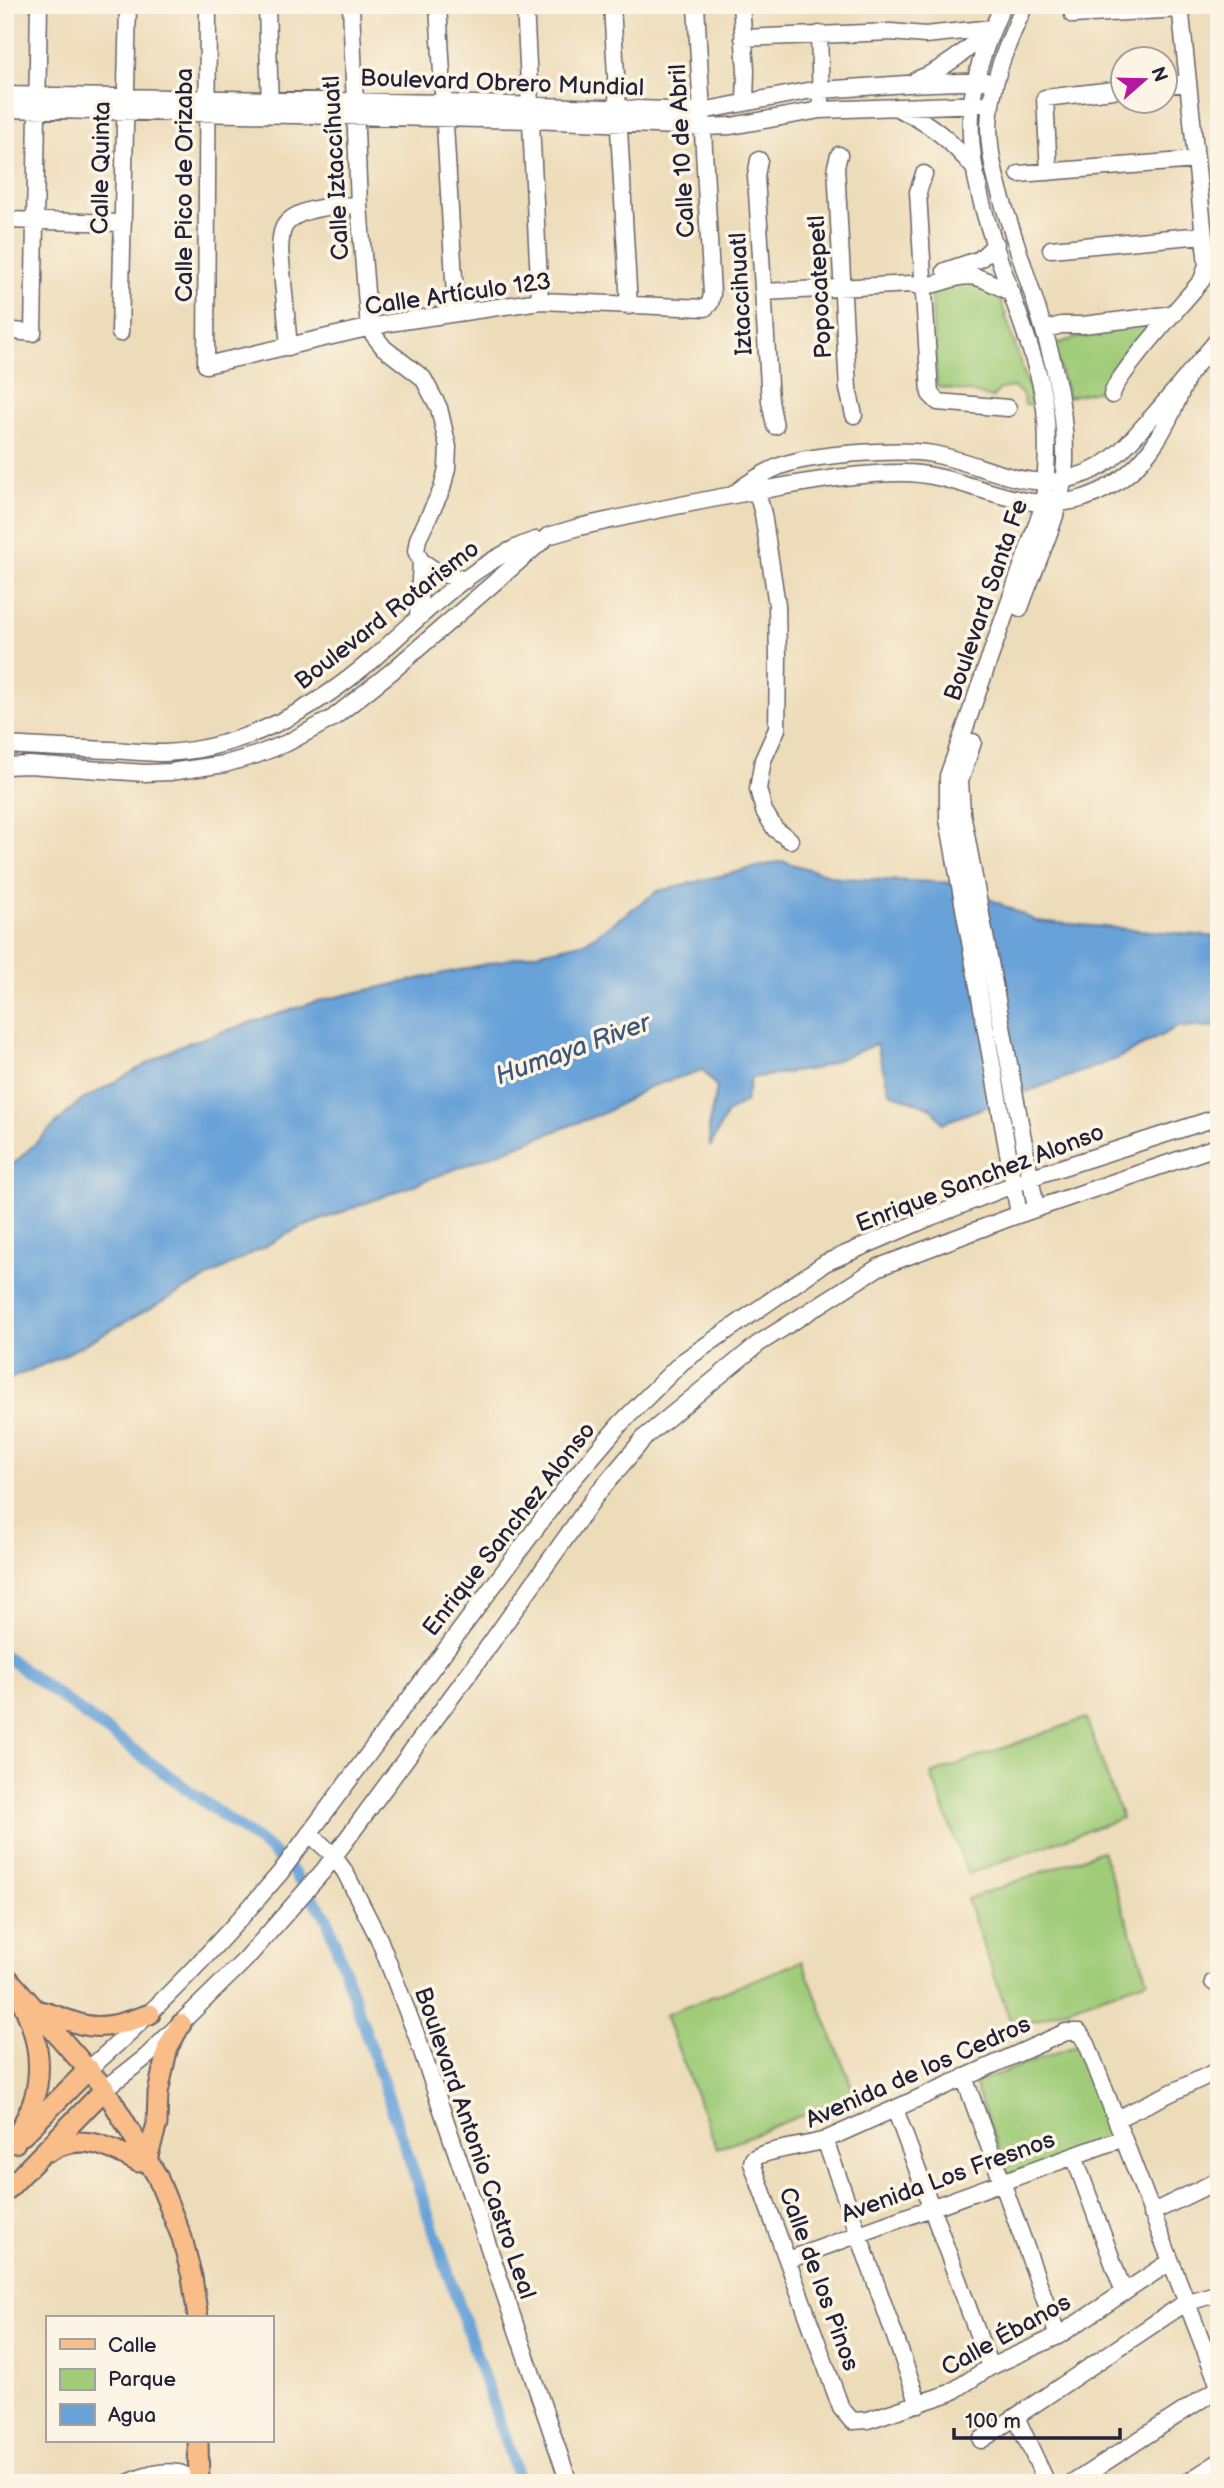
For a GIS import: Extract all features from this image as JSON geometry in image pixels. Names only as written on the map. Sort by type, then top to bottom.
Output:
[{"type":"main road","points":[[5,1975],[101,2093],[167,2198],[182,2238],[192,2277],[198,2316]]},
{"type":"main road","points":[[5,1981],[28,2005],[85,2025],[115,2025],[150,2014]]},
{"type":"main road","points":[[10,2148],[33,2103],[39,2071],[38,2045],[28,2005]]},
{"type":"main road","points":[[181,2024],[164,2060],[157,2124],[143,2160],[166,2221],[183,2281],[189,2316]]},
{"type":"main road","points":[[10,2148],[86,2073]]},
{"type":"main road","points":[[5,2192],[101,2093]]},
{"type":"main road","points":[[37,2159],[58,2146],[84,2141],[143,2160]]},
{"type":"main road","points":[[198,2442],[209,2483]]},
{"type":"main road","points":[[199,2483],[208,2442]]},
{"type":"street","points":[[5,330],[33,333],[39,5]]},
{"type":"street","name":"Calle Quinta","points":[[120,333],[128,5]]},
{"type":"street","name":"Calle Pico de Orizaba","points":[[206,365],[208,5]]},
{"type":"street","points":[[267,5],[270,108]]},
{"type":"street","name":"Calle Iztaccíhuatl","points":[[352,5],[359,205],[369,329]]},
{"type":"street","points":[[438,5],[456,313]]},
{"type":"street","points":[[525,5],[540,300]]},
{"type":"street","points":[[612,5],[629,306]]},
{"type":"street","name":"Calle 10 de Abril","points":[[696,5],[712,294]]},
{"type":"street","points":[[741,5],[746,70],[745,103]]},
{"type":"street","name":"Boulevard Santa Fe","points":[[1003,5],[992,28],[972,104],[975,169],[1043,399],[1048,463],[1046,482],[1052,504]]},
{"type":"street","name":"Boulevard Santa Fe","points":[[1025,5],[1008,42],[995,81],[991,104],[991,161],[1046,336],[1063,406],[1065,463],[1063,480],[1052,504],[1025,593],[960,781],[981,961],[1022,1169],[1036,1208]]},
{"type":"street","points":[[1073,15],[1180,7],[1207,265],[1202,280],[1113,387],[1112,395]]},
{"type":"street","points":[[743,38],[891,32],[925,35],[992,28]]},
{"type":"street","points":[[907,83],[933,73],[992,28]]},
{"type":"street","points":[[819,34],[822,91],[820,110]]},
{"type":"street","name":"Boulevard Obrero Mundial","points":[[703,119],[745,103],[807,91],[907,83],[995,81]]},
{"type":"street","points":[[1178,84],[1188,83]]},
{"type":"street","points":[[1049,172],[1045,98],[1108,91]]},
{"type":"street","name":"Boulevard Obrero Mundial","points":[[5,95],[37,103]]},
{"type":"street","name":"Boulevard Obrero Mundial","points":[[5,109],[37,103],[531,113],[703,119],[731,126],[820,110],[991,104]]},
{"type":"street","points":[[895,107],[938,130],[975,169]]},
{"type":"street","name":"Popocatepetl","points":[[839,155],[836,166],[848,389],[854,415]]},
{"type":"street","name":"Iztaccihuatl","points":[[759,160],[756,176],[770,401],[775,426]]},
{"type":"street","points":[[1019,174],[1196,160]]},
{"type":"street","points":[[925,174],[918,192],[919,283],[930,394],[938,402],[1008,408]]},
{"type":"street","points":[[289,347],[280,250],[285,225],[302,214],[318,209],[333,205],[359,205]]},
{"type":"street","points":[[5,220],[123,223]]},
{"type":"street","points":[[764,292],[957,279],[993,237],[1011,228]]},
{"type":"street","points":[[1051,249],[1203,235]]},
{"type":"street","points":[[967,270],[1012,293]]},
{"type":"street","name":"Calle Artículo 123","points":[[206,365],[389,323],[540,300],[629,306],[705,307],[710,303],[712,294]]},
{"type":"street","points":[[1030,348],[1046,336],[1064,336],[1083,325],[1174,314]]},
{"type":"street","points":[[369,329],[384,348],[423,378],[430,388],[445,426],[447,468],[442,489],[418,539],[416,551],[421,561],[418,618]]},
{"type":"street","points":[[755,485],[783,465],[882,452],[929,454],[1018,480],[1046,482],[1082,475],[1112,459],[1219,338]]},
{"type":"street","points":[[755,485],[907,473],[947,479],[1001,497],[1052,504],[1094,494],[1128,475],[1158,442],[1168,425],[1189,373]]},
{"type":"street","points":[[755,485],[763,514],[777,605],[778,659],[777,729],[763,760],[758,789],[764,811],[775,829],[790,840]]},
{"type":"street","name":"Boulevard Rotarismo","points":[[5,745],[164,752],[193,749],[242,737],[315,703],[372,660],[418,618],[502,554],[524,544],[579,527],[733,494],[755,485]]},
{"type":"street","points":[[5,766],[170,772],[225,764],[287,743],[332,718],[435,636],[548,536]]},
{"type":"street","points":[[421,561],[439,573],[466,580]]},
{"type":"street","name":"Enrique Sanchez Alonso","points":[[86,2073],[150,2014],[280,1873],[568,1485],[621,1423],[682,1362],[825,1263],[1013,1185],[1022,1169],[1086,1160],[1219,1117]]},
{"type":"street","name":"Enrique Sanchez Alonso","points":[[101,2093],[146,2057],[245,1960],[324,1870],[484,1654],[597,1494],[646,1436],[758,1344],[879,1267],[1019,1214],[1219,1146]]},
{"type":"street","points":[[1086,1160],[1096,1188]]},
{"type":"street","points":[[1013,1185],[1019,1214]]},
{"type":"street","name":"Boulevard Antonio Castro Leal","points":[[306,1840],[333,1855],[369,1915],[411,2022],[569,2483]]},
{"type":"street","name":"Avenida de los Cedros","points":[[761,2154],[809,2146],[825,2140],[1066,2032],[1079,2032],[1087,2044],[1115,2119]]},
{"type":"street","points":[[1073,2483],[1219,2387],[1115,2119],[1219,2070]]},
{"type":"street","points":[[964,2077],[1058,2336]]},
{"type":"street","points":[[895,2109],[990,2367]]},
{"type":"street","name":"Avenida Los Fresnos","points":[[788,2260],[1123,2138]]},
{"type":"street","points":[[825,2140],[919,2404]]},
{"type":"street","name":"Calle de los Pinos","points":[[761,2154],[753,2159],[752,2163],[841,2408],[852,2421]]},
{"type":"street","points":[[1074,2156],[1124,2293]]},
{"type":"street","points":[[1151,2213],[1219,2180]]},
{"type":"street","name":"Calle Ébanos","points":[[852,2421],[868,2420],[950,2393],[990,2367],[1058,2336],[1170,2262]]},
{"type":"street","points":[[981,2440],[1185,2303],[1219,2293]]},
{"type":"street","points":[[1016,2417],[1047,2483]]},
{"type":"street","points":[[128,2483],[154,2474],[179,2473],[204,2462]]},
{"type":"street","points":[[1186,2483],[1219,2462]]},
{"type":"street","points":[[179,2473],[199,2483]]},
{"type":"green space","points":[[964,279],[998,292],[1030,392],[1030,405],[1025,405],[1023,395],[1013,387],[1000,389],[992,398],[937,387],[931,289]]},
{"type":"green space","points":[[1152,324],[1155,328],[1100,390],[1068,397],[1053,345],[1109,328]]},
{"type":"green space","points":[[1086,1718],[1122,1818],[968,1874],[931,1774]]},
{"type":"green space","points":[[1102,1851],[1148,1980],[1013,2028],[967,1899]]},
{"type":"green space","points":[[802,1961],[855,2094],[717,2149],[665,2015]]},
{"type":"green space","points":[[1080,2044],[1114,2138],[1009,2177],[974,2083]]},
{"type":"water","name":"Humaya River","points":[[782,861],[839,878],[956,883],[1036,921],[1219,937],[1219,1027],[1177,1027],[1119,1058],[942,1123],[932,1108],[890,1093],[876,1044],[815,1069],[751,1078],[745,1102],[727,1113],[710,1147],[709,1123],[717,1088],[703,1070],[649,1087],[606,1112],[295,1230],[59,1358],[5,1381],[5,1172],[79,1102],[179,1046],[318,1001],[586,942],[658,891]]},
{"type":"waterway","points":[[5,1656],[270,1850],[293,1872],[326,1916],[520,2483]]}]
